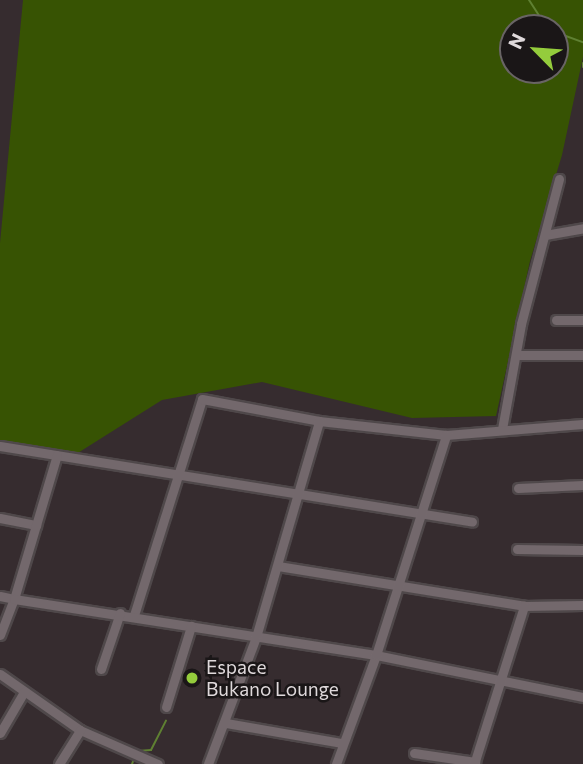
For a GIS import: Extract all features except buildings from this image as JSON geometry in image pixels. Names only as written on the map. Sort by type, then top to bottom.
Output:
[{"type":"street","points":[[502,429],[516,355],[559,179]]},
{"type":"street","points":[[545,235],[583,228]]},
{"type":"street","points":[[556,320],[583,320]]},
{"type":"street","points":[[516,355],[583,355]]},
{"type":"street","points":[[134,615],[202,399],[319,421],[446,435],[583,424]]},
{"type":"street","points":[[208,764],[226,723],[256,637],[319,421]]},
{"type":"street","points":[[336,764],[376,655],[446,435]]},
{"type":"street","points":[[0,446],[472,522]]},
{"type":"street","points":[[0,635],[14,599],[57,455]]},
{"type":"street","points":[[518,488],[583,485]]},
{"type":"street","points":[[0,518],[36,525]]},
{"type":"street","points":[[517,549],[583,550]]},
{"type":"street","points":[[278,566],[524,606],[583,605]]},
{"type":"street","points":[[0,596],[376,655],[583,697]]},
{"type":"street","points":[[414,753],[475,763],[524,606]]},
{"type":"street","points":[[101,669],[120,613]]},
{"type":"street","points":[[166,707],[191,626]]},
{"type":"street","points":[[0,674],[80,730],[138,752],[158,764]]},
{"type":"street","points":[[0,733],[24,692]]},
{"type":"street","points":[[226,723],[342,743]]},
{"type":"street","points":[[59,764],[80,730]]},
{"type":"green space","points":[[23,0],[583,0],[583,57],[562,155],[530,261],[496,416],[412,418],[262,382],[162,400],[73,456],[0,446],[0,243]]},
{"type":"waterway","points":[[529,0],[538,14]]},
{"type":"waterway","points":[[569,37],[583,42]]},
{"type":"waterway","points":[[138,751],[151,750],[166,721]]},
{"type":"waterway","points":[[132,764],[135,756]]},
{"type":"place","name":"Espace Bukano Lounge","points":[[192,678]]}]
